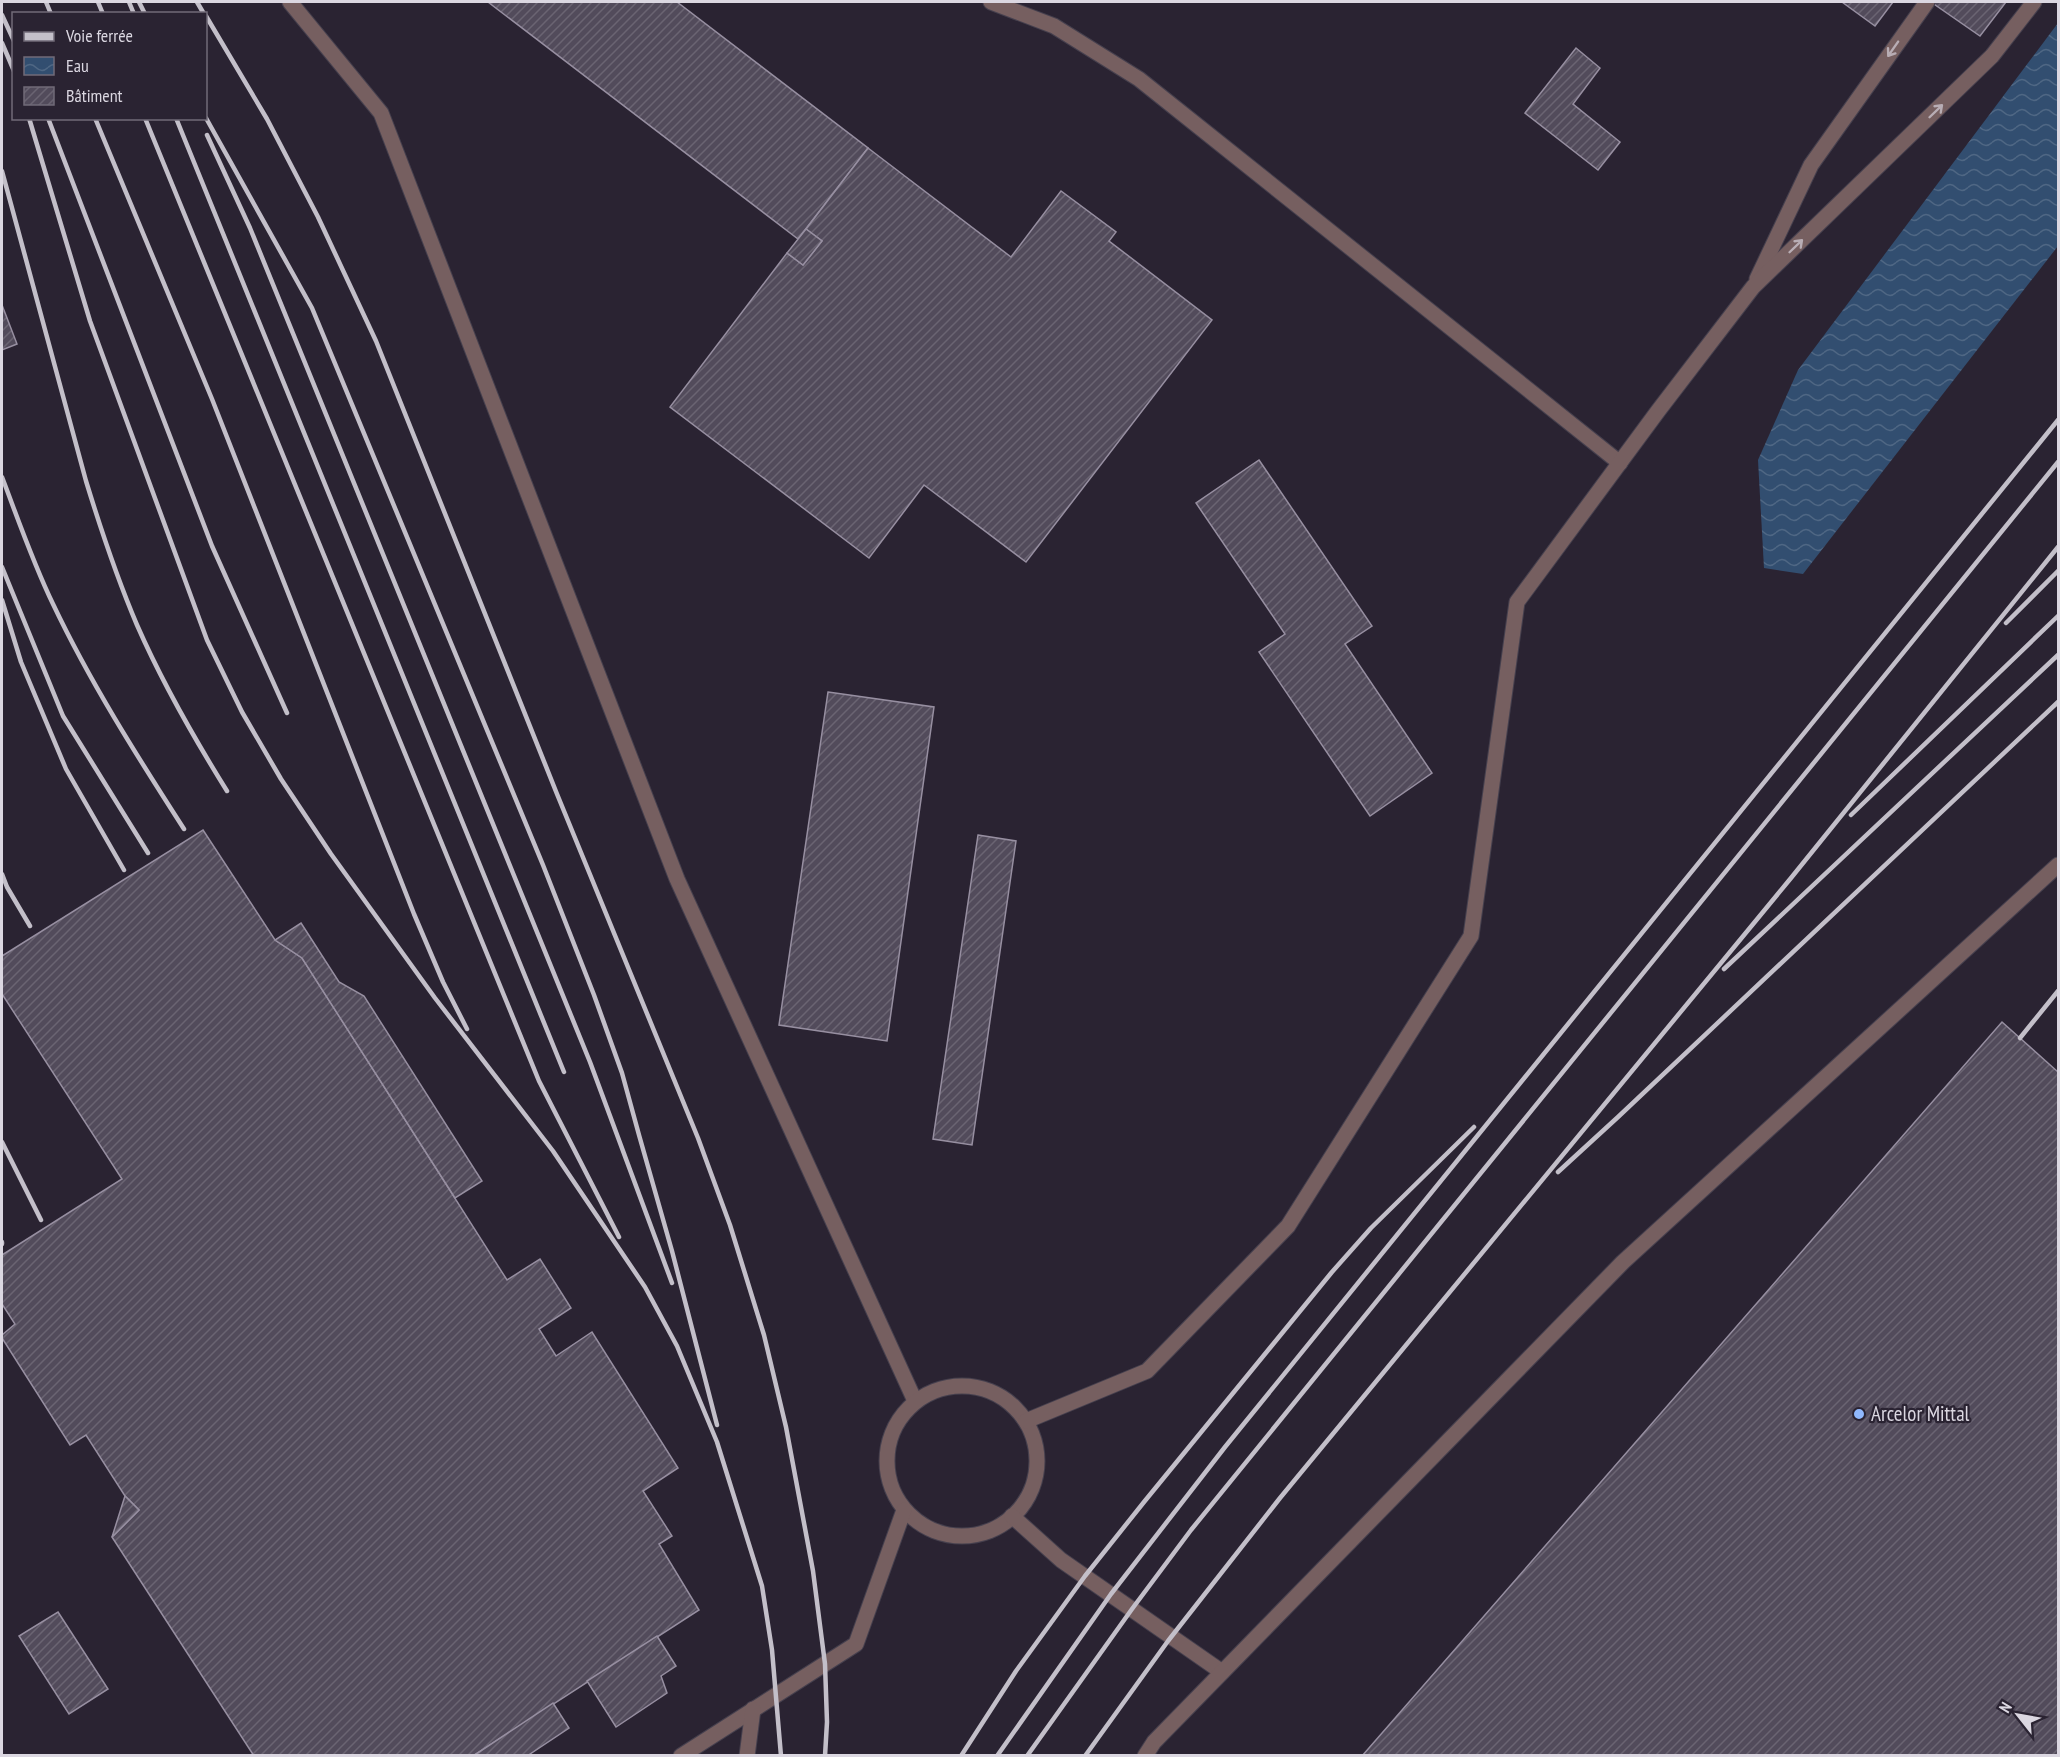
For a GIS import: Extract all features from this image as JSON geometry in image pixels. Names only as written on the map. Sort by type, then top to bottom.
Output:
[{"type":"lane","points":[[290,2],[381,113],[677,879],[915,1401]]},
{"type":"lane","points":[[991,2],[1054,26],[1139,79],[1620,463]]},
{"type":"lane","points":[[1754,287],[1811,165],[1927,2]]},
{"type":"lane","points":[[1026,1421],[1147,1371],[1288,1226],[1471,936],[1517,602],[1754,287],[1992,56],[2034,2]]},
{"type":"lane","points":[[1145,1755],[1154,1742],[1623,1262],[2058,865]]},
{"type":"lane","points":[[960,1385],[986,1389],[1009,1401],[1026,1421],[1036,1445],[1036,1471],[1029,1496],[1012,1516],[992,1530],[969,1536],[945,1535],[922,1525],[904,1510],[891,1489],[886,1465],[889,1441],[899,1419],[915,1401],[936,1389],[960,1385]]},
{"type":"lane","points":[[681,1755],[856,1644],[904,1510]]},
{"type":"lane","points":[[1012,1516],[1061,1560],[1222,1672]]},
{"type":"lane","points":[[747,1755],[753,1710]]},
{"type":"water","points":[[2058,23],[2058,246],[1803,574],[1764,568],[1758,460],[1798,370]]},
{"type":"building","points":[[488,2],[677,2],[868,148],[798,239]]},
{"type":"building","points":[[1842,2],[1893,2],[1875,26]]},
{"type":"building","points":[[1931,2],[2006,2],[1980,36]]},
{"type":"building","points":[[1576,48],[1600,68],[1573,104],[1620,142],[1598,170],[1525,113]]},
{"type":"building","points":[[868,148],[1011,257],[1061,191],[1116,232],[1109,241],[1212,320],[1026,562],[924,485],[869,558],[670,407],[787,253],[803,265],[822,241],[806,229]]},
{"type":"building","points":[[806,229],[822,241],[803,265],[787,253]]},
{"type":"building","points":[[2,305],[17,344],[2,350]]},
{"type":"building","points":[[1259,460],[1372,626],[1345,644],[1432,773],[1370,816],[1259,652],[1285,634],[1196,503]]},
{"type":"building","points":[[828,692],[934,707],[887,1041],[779,1025]]},
{"type":"building","points":[[203,830],[275,940],[302,958],[507,1280],[540,1259],[571,1308],[539,1329],[556,1356],[592,1332],[678,1468],[643,1491],[672,1536],[659,1544],[699,1610],[473,1756],[254,1756],[112,1537],[139,1510],[125,1496],[86,1435],[70,1445],[2,1338],[2,1335],[15,1324],[2,1304],[2,1255],[122,1179],[2,994],[2,956]]},
{"type":"building","points":[[978,835],[1016,841],[972,1145],[933,1139]]},
{"type":"building","points":[[301,923],[339,982],[364,996],[482,1181],[455,1198],[302,958],[275,940]]},
{"type":"building","name":"Arcelor Mittal","points":[[2002,1022],[2058,1072],[2058,1756],[1362,1756]]},
{"type":"building","points":[[125,1496],[139,1510],[112,1537]]},
{"type":"building","points":[[58,1612],[108,1689],[69,1714],[19,1636]]},
{"type":"building","points":[[657,1636],[676,1666],[661,1676],[667,1693],[616,1727],[587,1681]]},
{"type":"building","points":[[553,1703],[569,1728],[527,1756],[473,1756]]},
{"type":"railway","points":[[46,2],[50,12]]},
{"type":"railway","points":[[98,2],[102,12]]},
{"type":"railway","points":[[129,2],[133,12]]},
{"type":"railway","points":[[139,2],[144,12]]},
{"type":"railway","points":[[197,2],[203,12]]},
{"type":"railway","points":[[2,15],[12,37]]},
{"type":"railway","points":[[207,18],[267,119],[318,217],[376,341],[557,794],[698,1138],[730,1225],[764,1335],[786,1427],[813,1571],[825,1664],[827,1722],[825,1756]]},
{"type":"railway","points":[[2,43],[12,66]]},
{"type":"railway","points":[[30,120],[90,321],[207,640],[242,712],[281,779],[331,854],[435,998],[553,1151],[645,1287],[677,1346],[717,1442],[762,1586],[772,1650],[781,1756]]},
{"type":"railway","points":[[49,120],[212,546],[287,713]]},
{"type":"railway","points":[[96,120],[212,399],[414,914],[443,982],[467,1029]]},
{"type":"railway","points":[[146,120],[539,1081],[619,1237]]},
{"type":"railway","points":[[177,120],[564,1072]]},
{"type":"railway","points":[[207,120],[312,308],[543,865],[594,995],[622,1073],[672,1251],[717,1425]]},
{"type":"railway","points":[[207,135],[250,228],[590,1062],[672,1283]]},
{"type":"railway","points":[[2,171],[86,481],[116,572],[157,668],[227,791]]},
{"type":"railway","points":[[997,1756],[1111,1594],[1225,1447],[2058,420]]},
{"type":"railway","points":[[1027,1756],[1191,1530],[2058,462]]},
{"type":"railway","points":[[2,477],[39,573],[67,633],[115,718],[184,829]]},
{"type":"railway","points":[[1085,1756],[1168,1641],[1280,1498],[1791,878],[2058,547]]},
{"type":"railway","points":[[2,567],[63,716],[148,853]]},
{"type":"railway","points":[[2006,623],[2058,571]]},
{"type":"railway","points":[[2,600],[21,662],[66,769],[124,870]]},
{"type":"railway","points":[[1851,815],[2058,616]]},
{"type":"railway","points":[[1724,969],[2058,655]]},
{"type":"railway","points":[[1558,1172],[2058,702]]},
{"type":"railway","points":[[2,874],[30,926]]},
{"type":"railway","points":[[2020,1038],[2058,991]]},
{"type":"railway","points":[[961,1756],[1016,1671],[1085,1576],[1144,1502],[1332,1272],[1371,1228],[1474,1127]]},
{"type":"railway","points":[[2,1142],[41,1220]]},
{"type":"place","name":"Arcelor Mittal","points":[[1859,1414]]}]
